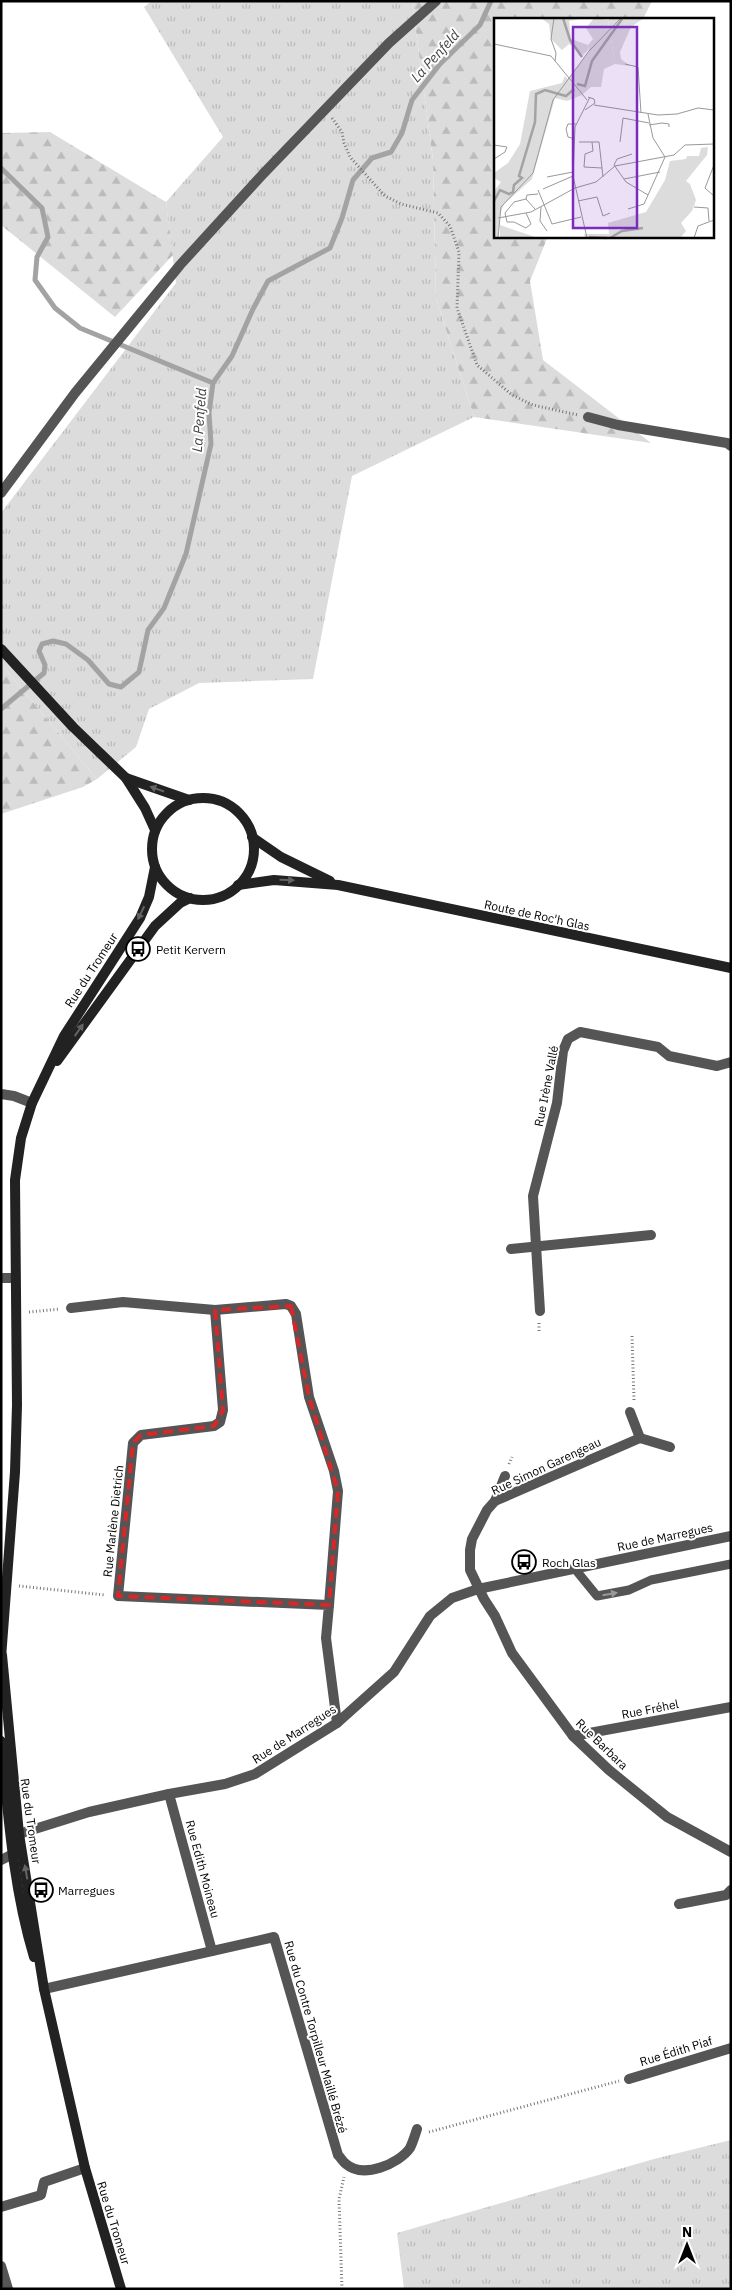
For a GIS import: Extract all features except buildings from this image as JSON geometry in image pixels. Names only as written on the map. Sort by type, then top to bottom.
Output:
[{"type":"main road","points":[[1,649],[73,727],[126,778],[155,830]]},
{"type":"main road","points":[[126,778],[189,800],[210,799],[229,805],[240,814],[248,824],[252,837],[254,850],[252,863],[238,885],[224,895],[207,899],[190,898],[172,890],[155,867],[152,842],[155,830],[169,811],[189,800]]},
{"type":"main road","name":"Route de Roc'h Glas","points":[[252,837],[281,857],[338,885]]},
{"type":"main road","name":"Rue du Tromeur","points":[[122,2289],[84,2168],[44,1989],[19,1834],[1,1656],[18,1405],[15,1180],[21,1138],[32,1103],[64,1036],[140,918],[149,897],[155,867]]},
{"type":"main road","name":"Route de Roc'h Glas","points":[[238,885],[274,880],[338,885],[731,968]]},
{"type":"main road","name":"Rue du Tromeur","points":[[41,1084],[155,926],[180,903],[190,898]]},
{"type":"main road","name":"Rue du Tromeur","points":[[1,1741],[13,1854],[27,1934],[44,1989]]},
{"type":"street","points":[[1,493],[75,393],[180,265],[263,174],[390,43],[436,1]]},
{"type":"street","points":[[588,417],[618,425],[727,443],[731,446]]},
{"type":"street","name":"Rue Irène Vallé","points":[[540,1311],[533,1196],[557,1103],[563,1051],[568,1039],[580,1032],[658,1048],[669,1056],[717,1066],[731,1062]]},
{"type":"street","points":[[1,1094],[14,1096],[32,1103]]},
{"type":"street","points":[[511,1249],[650,1235]]},
{"type":"street","points":[[1,1278],[15,1278]]},
{"type":"street","points":[[71,1308],[124,1302],[215,1310],[286,1304],[291,1306],[296,1314],[310,1397],[334,1471],[338,1491],[326,1638],[337,1723]]},
{"type":"street","name":"Rue Marlène Dietrich","points":[[118,1596],[133,1443],[141,1435],[214,1426],[222,1417],[215,1310]]},
{"type":"street","points":[[630,1412],[640,1438],[670,1447]]},
{"type":"street","name":"Rue Simon Garengeau","points":[[478,1589],[470,1570],[472,1539],[483,1517],[495,1501],[640,1438]]},
{"type":"street","points":[[495,1501],[505,1476]]},
{"type":"street","name":"Rue de Marregues","points":[[19,1834],[89,1812],[225,1784],[256,1774],[337,1723],[394,1672],[430,1616],[452,1598],[478,1589],[731,1536]]},
{"type":"street","name":"Rue Barbara","points":[[478,1589],[495,1616],[512,1653],[573,1736],[609,1770],[667,1817],[731,1852]]},
{"type":"street","points":[[118,1596],[329,1605]]},
{"type":"street","name":"Rue Fréhel","points":[[573,1736],[731,1706]]},
{"type":"street","name":"Rue Edith Moineau","points":[[169,1794],[212,1952]]},
{"type":"street","points":[[1,1860],[13,1854],[19,1834]]},
{"type":"street","points":[[680,1904],[726,1895],[731,1890]]},
{"type":"street","name":"Rue du Contre Torpilleur Maillé Brézé","points":[[44,1989],[274,1937],[338,2155],[346,2165]]},
{"type":"street","name":"Rue Édith Piaf","points":[[629,2079],[731,2048]]},
{"type":"street","points":[[346,2165],[356,2169],[369,2170],[385,2165],[401,2157],[410,2147],[416,2133]]},
{"type":"street","points":[[1,2207],[41,2195],[44,2182],[84,2168]]},
{"type":"street","points":[[1,2266],[8,2289]]},
{"type":"lane","points":[[575,1569],[597,1596],[629,1590],[652,1580],[731,1564]]},
{"type":"path","points":[[327,110],[342,132],[350,157],[385,196],[401,204],[438,213],[450,226],[459,252],[457,308],[477,365],[512,395],[533,405],[588,417]]},
{"type":"path","points":[[29,1312],[43,1311]]},
{"type":"path","points":[[630,1412],[634,1402],[632,1336]]},
{"type":"path","points":[[7,1585],[118,1596]]},
{"type":"path","points":[[416,2133],[629,2079]]},
{"type":"path","points":[[342,2289],[339,2199],[346,2165]]},
{"type":"highlighted area","points":[[291,1306],[309,1397],[338,1491],[329,1605],[118,1596],[133,1443],[141,1435],[214,1426],[223,1410],[215,1310]]},
{"type":"green space","points":[[152,1],[412,1],[433,160],[436,298],[474,417],[352,476],[313,679],[199,683],[149,709],[136,747],[97,779],[1,664],[1,513],[176,283],[166,202],[223,137],[144,7]]},
{"type":"green space","points":[[412,1],[652,1],[644,18],[494,18],[494,238],[547,238],[530,281],[543,360],[651,443],[474,417],[436,298],[433,160]]},
{"type":"green space","points":[[50,132],[166,202],[173,255],[115,317],[1,225],[1,133]]},
{"type":"green space","points":[[1,664],[97,779],[83,787],[1,814]]},
{"type":"green space","points":[[731,2140],[731,2289],[404,2289],[397,2233],[654,2159]]},
{"type":"waterway","name":"La Penfeld","points":[[1,709],[44,673],[45,665],[39,651],[42,644],[53,641],[66,644],[88,660],[109,684],[121,687],[139,672],[148,630],[164,608],[186,554],[211,444],[209,413],[213,383],[232,356],[268,281],[330,248],[342,218],[353,180],[372,158],[391,152],[402,133],[412,100],[440,64],[480,25],[491,1]]},
{"type":"waterway","points":[[1,168],[42,208],[48,237],[37,257],[35,280],[55,308],[80,328],[213,383]]},
{"type":"place","name":"Petit Kervern","points":[[138,949]]},
{"type":"place","name":"Roch Glas","points":[[524,1562]]},
{"type":"place","name":"Marregues","points":[[41,1890]]}]
